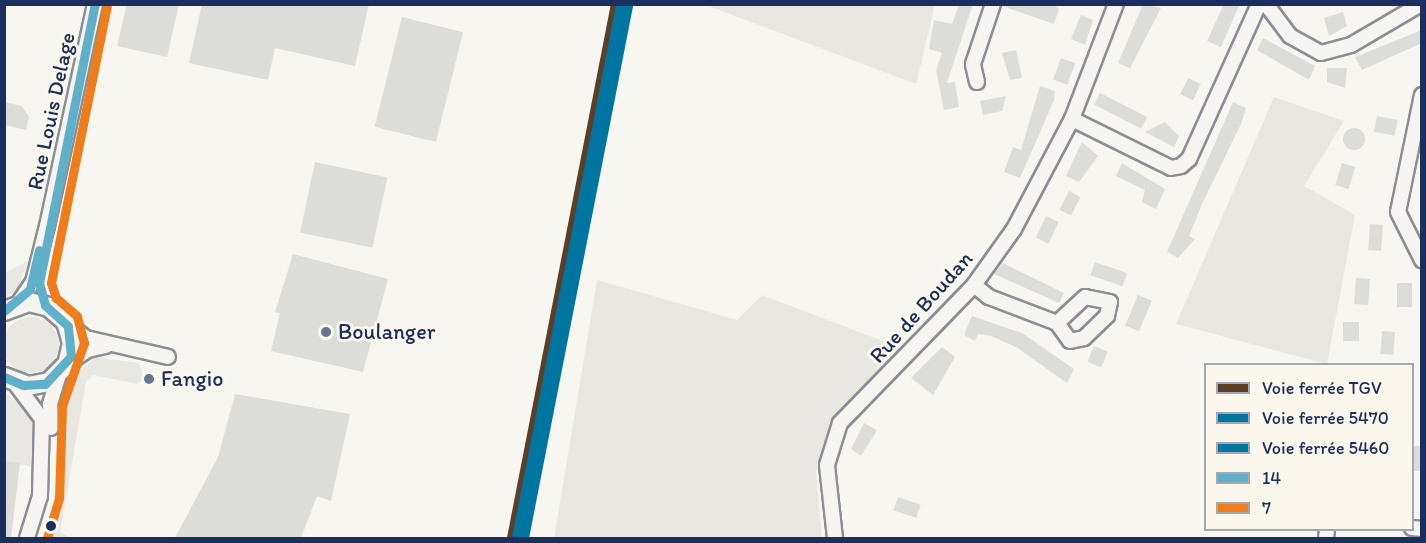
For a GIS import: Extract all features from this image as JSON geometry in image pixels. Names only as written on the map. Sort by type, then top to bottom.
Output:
[{"type":"street","name":"Rue Louis Delage","points":[[11,308],[33,282],[95,4]]},
{"type":"street","points":[[976,82],[973,64],[993,4]]},
{"type":"street","points":[[1072,119],[1170,168],[1181,166],[1189,159],[1259,4]]},
{"type":"street","points":[[1266,4],[1290,36],[1321,53],[1352,45],[1421,4]]},
{"type":"street","name":"Rue de Boudan","points":[[835,538],[827,465],[840,423],[974,285],[1039,189],[1072,119],[1113,5]]},
{"type":"street","points":[[1422,95],[1398,212],[1422,260]]},
{"type":"street","name":"Rue Louis Delage","points":[[45,305],[39,284],[47,226]]},
{"type":"street","points":[[974,285],[989,297],[1057,323]]},
{"type":"street","points":[[11,308],[45,305],[86,338],[168,357]]},
{"type":"street","points":[[35,538],[47,497],[50,404],[72,343],[66,322]]},
{"type":"street","points":[[10,380],[41,385],[88,350],[132,349]]},
{"type":"street","points":[[10,380],[42,419],[40,496],[27,538]]},
{"type":"shaded area","points":[[706,5],[935,5],[916,84]]},
{"type":"shaded area","points":[[1274,97],[1344,121],[1304,186],[1355,215],[1327,363],[1176,324]]},
{"type":"shaded area","points":[[28,261],[18,288],[5,298],[5,273]]},
{"type":"shaded area","points":[[597,280],[737,320],[762,295],[909,351],[830,428],[816,472],[822,538],[554,538]]},
{"type":"shaded area","points":[[31,317],[42,319],[51,325],[57,334],[59,345],[57,356],[51,365],[42,371],[31,373],[20,371],[11,365],[5,356],[3,345],[5,334],[11,325],[20,319]]},
{"type":"shaded area","points":[[95,357],[139,363],[144,379],[137,384],[93,375],[86,382],[60,532],[70,538],[53,538],[48,531],[61,469],[57,404],[67,384]]},
{"type":"shaded area","points":[[5,393],[32,413],[37,441],[34,467],[5,461]]},
{"type":"building","points":[[127,4],[179,4],[167,57],[117,46]]},
{"type":"building","points":[[202,4],[369,4],[355,66],[275,48],[268,80],[189,63]]},
{"type":"building","points":[[959,4],[973,4],[947,83],[955,82],[959,107],[944,110],[936,70],[942,53],[929,49],[934,20],[952,24]]},
{"type":"building","points":[[1053,4],[1059,9],[1054,24],[1002,6]]},
{"type":"building","points":[[1143,4],[1161,8],[1130,68],[1118,63]]},
{"type":"building","points":[[1224,4],[1240,4],[1221,47],[1207,41]]},
{"type":"building","points":[[1343,12],[1347,26],[1329,36],[1324,18]]},
{"type":"building","points":[[1081,15],[1093,20],[1085,45],[1071,39]]},
{"type":"building","points":[[402,17],[463,32],[436,142],[375,127]]},
{"type":"building","points":[[1422,30],[1422,43],[1362,70],[1355,57]]},
{"type":"building","points":[[1263,38],[1315,66],[1309,80],[1257,50]]},
{"type":"building","points":[[1016,50],[1022,78],[1010,80],[1002,53]]},
{"type":"building","points":[[1061,58],[1075,63],[1067,85],[1053,80]]},
{"type":"building","points":[[1327,68],[1347,68],[1345,88],[1327,82]]},
{"type":"building","points":[[1188,78],[1201,84],[1193,100],[1180,94]]},
{"type":"building","points":[[1040,86],[1055,91],[1054,100],[1020,178],[1004,172],[1013,147],[1021,150]]},
{"type":"building","points":[[1100,93],[1147,117],[1141,129],[1094,105]]},
{"type":"building","points":[[1006,96],[1002,111],[983,115],[980,101]]},
{"type":"building","points":[[4,102],[22,106],[29,117],[26,130],[4,125]]},
{"type":"building","points":[[1233,102],[1246,108],[1241,124],[1189,236],[1195,239],[1178,258],[1167,252]]},
{"type":"building","points":[[1377,116],[1398,120],[1395,136],[1374,132]]},
{"type":"building","points":[[1165,122],[1179,136],[1174,147],[1145,132]]},
{"type":"building","points":[[1354,128],[1362,131],[1365,139],[1362,147],[1354,150],[1346,147],[1343,139],[1346,131]]},
{"type":"building","points":[[1082,142],[1098,156],[1079,182],[1066,176]]},
{"type":"building","points":[[315,162],[387,177],[372,248],[300,232]]},
{"type":"building","points":[[1122,163],[1165,189],[1156,209],[1142,202],[1145,190],[1116,176]]},
{"type":"building","points":[[1342,163],[1355,167],[1349,189],[1335,185]]},
{"type":"building","points":[[1069,191],[1081,197],[1071,216],[1059,210]]},
{"type":"building","points":[[1046,216],[1059,222],[1049,244],[1036,238]]},
{"type":"building","points":[[1370,224],[1383,225],[1381,251],[1368,250]]},
{"type":"building","name":"Boulanger","points":[[293,254],[388,279],[363,372],[271,351],[280,313],[275,312]]},
{"type":"building","points":[[1095,262],[1127,273],[1123,286],[1090,275]]},
{"type":"building","points":[[1003,263],[1064,293],[1059,303],[994,274]]},
{"type":"building","points":[[1356,278],[1370,279],[1368,305],[1354,304]]},
{"type":"building","points":[[1397,283],[1412,283],[1412,307],[1397,307]]},
{"type":"building","points":[[1138,295],[1152,301],[1139,331],[1125,325]]},
{"type":"building","points":[[972,316],[1022,333],[1074,369],[1067,383],[1016,347],[991,336],[978,334],[975,341],[964,335]]},
{"type":"building","points":[[1343,322],[1359,322],[1359,341],[1343,341]]},
{"type":"building","points":[[1382,331],[1395,332],[1393,355],[1380,354]]},
{"type":"building","points":[[1094,346],[1108,352],[1101,368],[1087,362]]},
{"type":"building","points":[[942,347],[955,357],[933,395],[911,378]]},
{"type":"building","points":[[235,394],[350,414],[331,501],[317,496],[301,538],[175,538],[218,457]]},
{"type":"building","points":[[864,423],[877,430],[861,456],[851,449]]},
{"type":"building","points":[[1414,446],[1422,446],[1422,471],[1414,471]]},
{"type":"building","points":[[4,461],[20,463],[11,538],[4,538]]},
{"type":"building","points":[[898,497],[921,505],[916,518],[893,510]]},
{"type":"rail line","name":"TGV","points":[[512,538],[616,4]]},
{"type":"rail line","name":"5460","points":[[517,538],[621,6]]},
{"type":"rail line","name":"5470","points":[[524,538],[628,6]]},
{"type":"transit line","name":"14","points":[[4,377],[23,385],[45,384],[71,356],[68,326],[45,305],[39,283],[95,4]]},
{"type":"transit line","name":"7","points":[[47,538],[59,498],[62,406],[84,343],[77,316],[56,298],[51,283],[107,6]]},
{"type":"transit line","name":"14","points":[[4,311],[30,289],[39,250]]},
{"type":"place","name":"Boulanger","points":[[326,332]]},
{"type":"place","name":"Fangio","points":[[149,379]]}]
